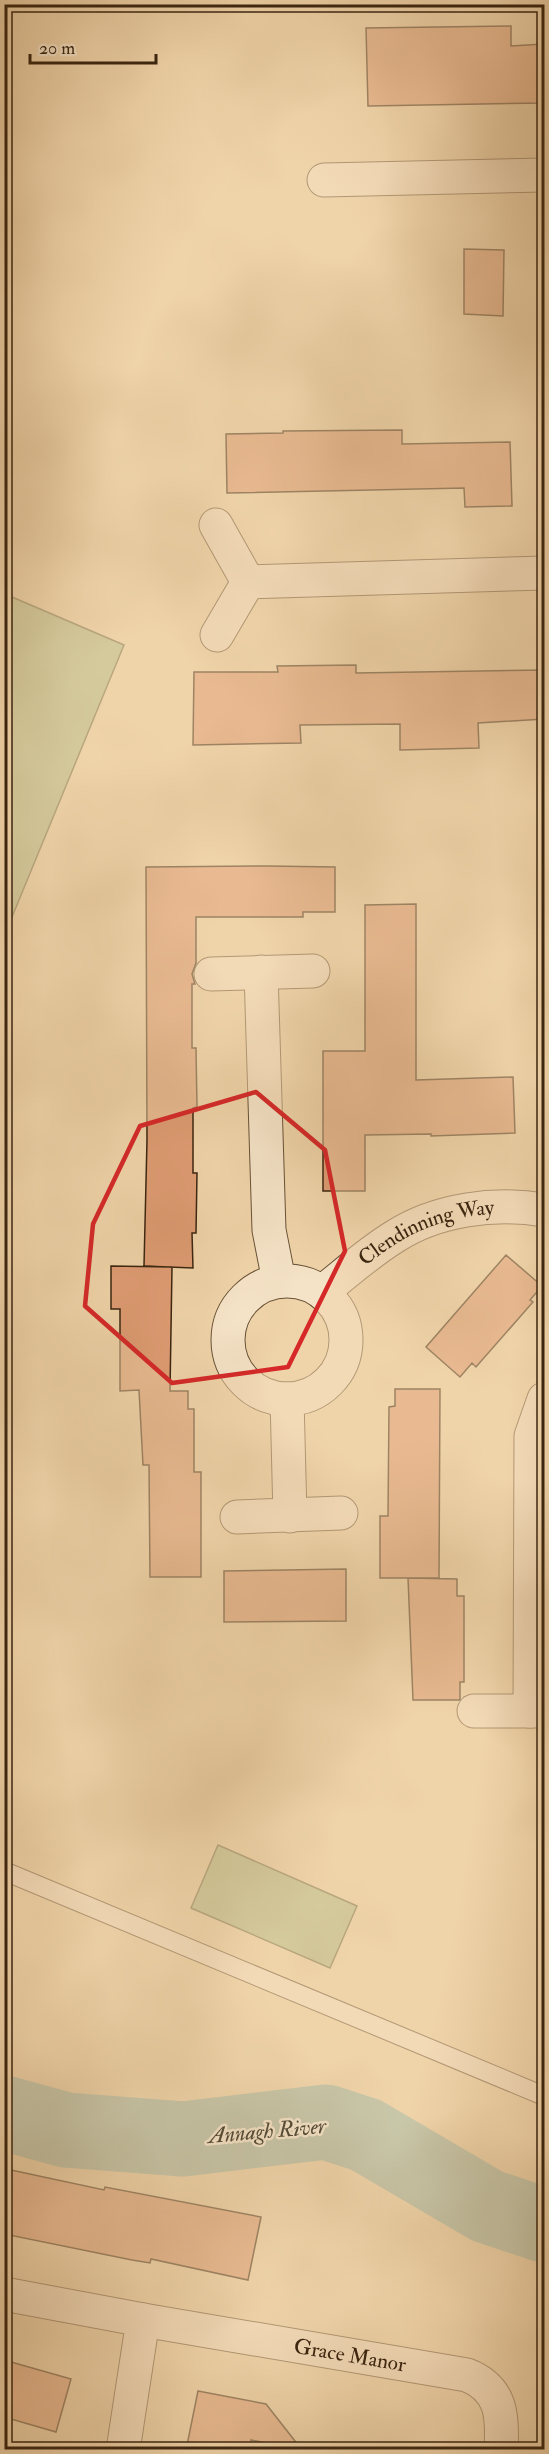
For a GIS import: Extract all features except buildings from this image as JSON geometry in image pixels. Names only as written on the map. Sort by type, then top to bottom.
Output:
[{"type":"street","points":[[324,180],[544,175]]},
{"type":"street","points":[[216,525],[248,582]]},
{"type":"street","points":[[248,582],[544,573]]},
{"type":"street","points":[[218,635],[248,582]]},
{"type":"street","points":[[211,974],[313,971]]},
{"type":"street","points":[[261,972],[269,1230],[279,1281]]},
{"type":"street","name":"Clendinning Way","points":[[322,1292],[382,1245],[416,1225],[445,1215],[486,1208],[524,1207],[544,1210]]},
{"type":"street","points":[[279,1281],[294,1281],[322,1292],[334,1306],[343,1322],[346,1340],[343,1359],[334,1375],[321,1388],[305,1396],[287,1399],[267,1396],[250,1386],[237,1372],[229,1354],[228,1344],[233,1315],[244,1299],[260,1287],[279,1281]]},
{"type":"street","points":[[287,1399],[290,1515]]},
{"type":"street","points":[[474,1711],[537,1711],[531,1436],[544,1399]]},
{"type":"street","points":[[237,1517],[341,1513]]},
{"type":"street","name":"Grace Manor","points":[[4,2294],[467,2375],[488,2386],[495,2397],[500,2410],[501,2450]]},
{"type":"street","points":[[123,2450],[143,2320]]},
{"type":"lane","points":[[4,1871],[544,2096]]},
{"type":"highlighted area","points":[[256,1092],[325,1150],[345,1251],[288,1367],[172,1383],[85,1306],[93,1224],[140,1126]]},
{"type":"green space","points":[[5,594],[124,645],[5,934]]},
{"type":"green space","points":[[218,1845],[357,1906],[330,1968],[191,1908]]},
{"type":"waterway","name":"Annagh River","points":[[4,2113],[66,2130],[183,2139],[326,2122],[366,2135],[487,2206],[544,2225]]}]
